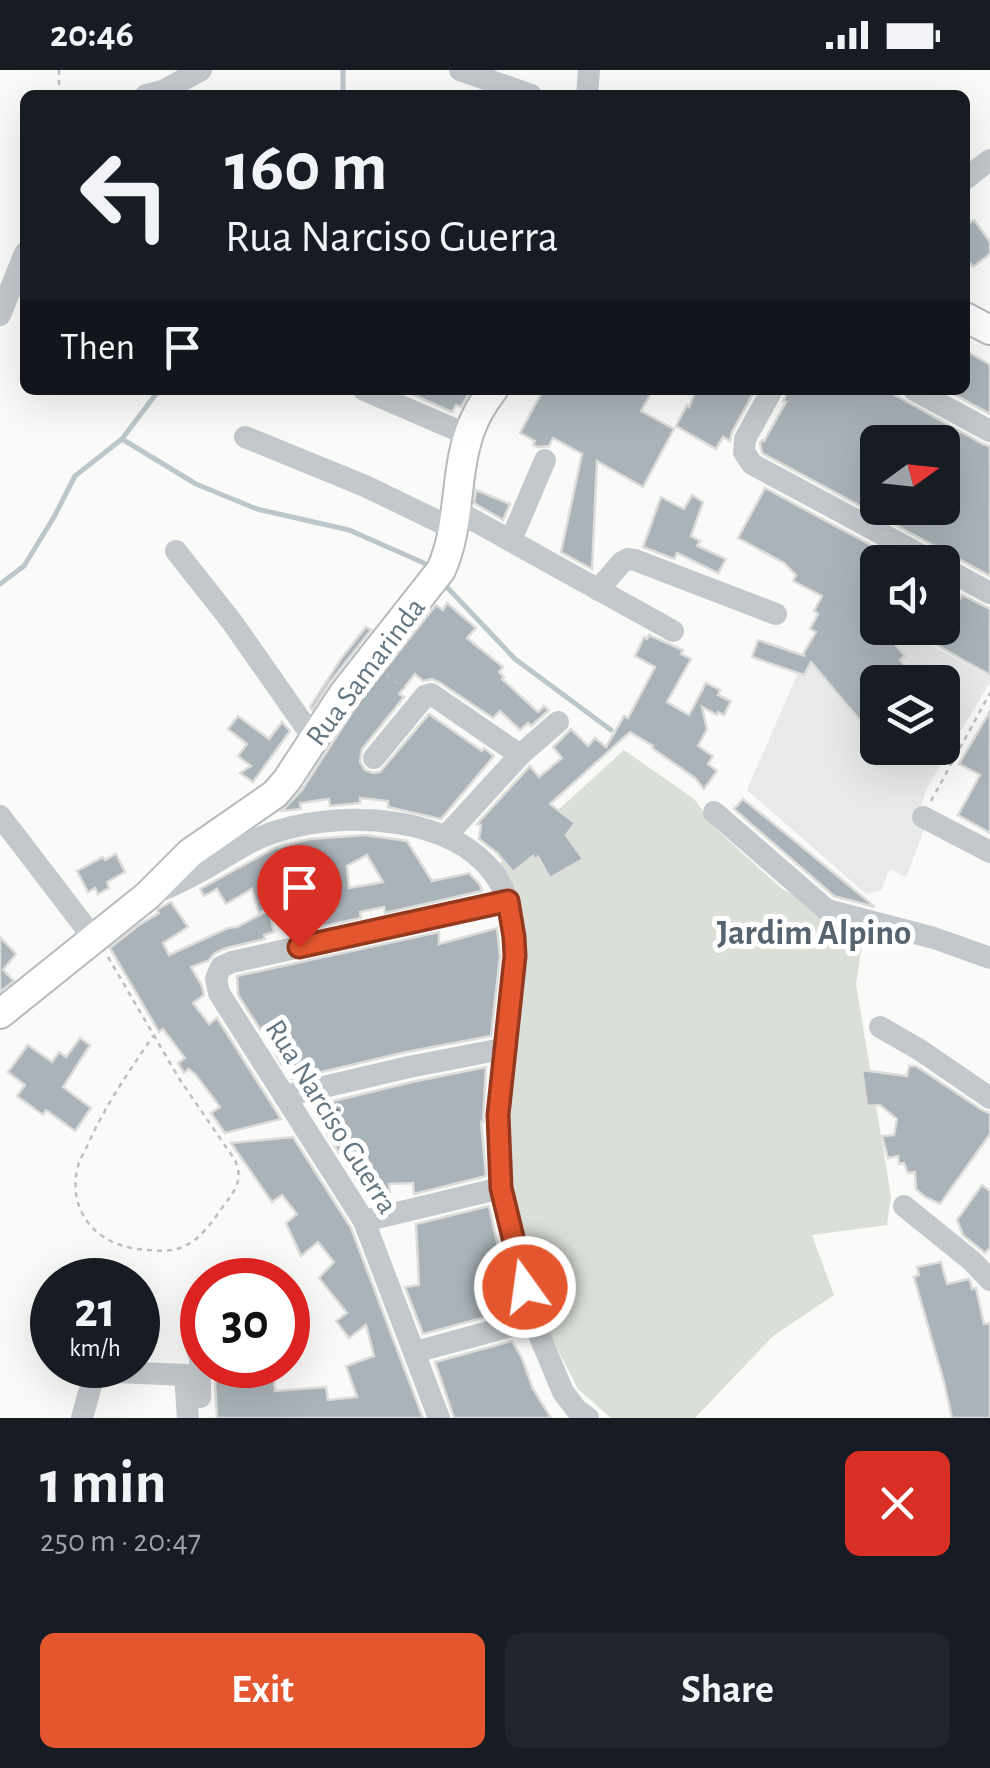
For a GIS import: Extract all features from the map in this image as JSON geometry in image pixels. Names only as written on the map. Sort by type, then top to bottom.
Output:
[{"type":"main road","name":"Rua Samarinda","points":[[0,1014],[96,940],[190,853],[276,794],[288,780],[344,694],[435,580],[454,530],[468,434],[489,395]]},
{"type":"street","points":[[163,90],[200,70]]},
{"type":"street","points":[[460,70],[517,90]]},
{"type":"street","points":[[970,175],[990,160]]},
{"type":"street","points":[[0,316],[20,266]]},
{"type":"street","points":[[376,395],[468,434]]},
{"type":"street","points":[[769,395],[744,439],[744,452],[752,464],[902,545]]},
{"type":"street","points":[[923,395],[990,431]]},
{"type":"street","points":[[245,437],[365,486],[454,530],[510,540],[673,631]]},
{"type":"street","points":[[510,540],[545,460]]},
{"type":"street","points":[[176,551],[232,622],[314,739]]},
{"type":"street","points":[[598,590],[622,562],[635,560],[776,614]]},
{"type":"street","points":[[960,577],[990,593]]},
{"type":"street","points":[[374,758],[425,696],[436,696],[520,755]]},
{"type":"street","points":[[446,836],[520,755],[558,722]]},
{"type":"street","points":[[714,812],[827,910],[934,938],[990,958]]},
{"type":"street","points":[[0,816],[96,940]]},
{"type":"street","points":[[923,817],[990,852]]},
{"type":"street","points":[[147,896],[283,829],[350,819],[413,826],[446,836],[474,853],[494,874],[508,901],[515,956],[498,1115],[501,1188],[534,1320],[564,1392],[588,1418]]},
{"type":"street","name":"Rua Narciso Guerra","points":[[439,1418],[364,1221],[218,991],[216,979],[221,966],[232,962],[508,901]]},
{"type":"street","points":[[880,1027],[990,1098]]},
{"type":"street","points":[[285,1096],[507,1048]]},
{"type":"street","points":[[364,1221],[501,1188]]},
{"type":"street","points":[[904,1206],[990,1280]]},
{"type":"street","points":[[415,1352],[534,1320]]},
{"type":"street","points":[[82,1418],[95,1371],[185,1374],[188,1418]]},
{"type":"street","points":[[201,1388],[202,1418]]},
{"type":"path","points":[[368,662],[421,701]]},
{"type":"path","points":[[923,817],[990,693]]},
{"type":"path","points":[[96,940],[152,1036],[240,1172],[236,1187],[201,1234],[170,1250],[138,1250],[110,1242],[85,1217],[76,1194],[77,1168],[94,1130],[136,1056],[152,1036]]},
{"type":"shaded area","points":[[849,600],[860,606],[860,645],[931,645],[990,677],[960,732],[960,665],[860,665],[860,765],[941,765],[927,788],[915,824],[924,830],[906,877],[890,869],[881,890],[866,894],[747,790],[817,629]]},
{"type":"shaded area","points":[[624,750],[694,799],[717,830],[782,889],[864,931],[856,984],[891,1196],[887,1225],[812,1235],[834,1295],[773,1336],[695,1418],[611,1418],[578,1389],[542,1319],[510,1184],[505,1129],[523,954],[498,865]]},
{"type":"building","points":[[974,220],[990,242],[990,254],[973,267],[970,263],[970,223]]},
{"type":"building","points":[[970,353],[990,365],[990,414],[955,395],[970,395]]},
{"type":"building","points":[[413,395],[468,395],[461,407],[456,405],[452,412]]},
{"type":"building","points":[[540,395],[650,395],[641,411],[674,429],[643,487],[597,461],[592,569],[561,552],[582,454],[553,438],[549,446],[538,447],[520,433]]},
{"type":"building","points":[[694,395],[752,395],[730,441],[723,437],[716,449],[676,426]]},
{"type":"building","points":[[786,395],[895,395],[949,425],[860,425],[860,506],[762,453],[760,443],[786,402]]},
{"type":"building","points":[[960,431],[990,446],[990,576],[960,560],[960,545],[933,545],[895,525],[960,525]]},
{"type":"building","points":[[765,488],[871,545],[860,545],[860,645],[896,645],[905,656],[900,660],[904,665],[860,665],[860,721],[811,662],[804,675],[752,657],[758,640],[805,656],[816,632],[810,629],[822,596],[793,581],[796,575],[784,563],[738,538]]},
{"type":"building","points":[[476,490],[510,504],[503,520],[474,503]]},
{"type":"building","points":[[692,495],[703,502],[691,536],[700,541],[697,546],[726,559],[718,573],[677,553],[674,559],[643,547],[661,497],[684,509]]},
{"type":"building","points":[[962,595],[990,609],[990,675],[937,645],[960,645]]},
{"type":"building","points":[[447,603],[476,628],[467,638],[503,667],[499,672],[502,679],[538,712],[544,706],[549,710],[520,730],[500,711],[493,718],[439,682],[423,681],[415,674],[399,694],[404,697],[362,749],[360,762],[365,770],[380,772],[429,714],[482,751],[484,748],[494,756],[441,819],[388,807],[388,801],[360,798],[360,803],[330,806],[329,799],[300,803],[301,809],[282,811],[302,790],[358,703],[436,605],[443,610]]},
{"type":"building","points":[[366,627],[371,630],[312,710],[310,707],[341,659]]},
{"type":"building","points":[[649,635],[683,650],[681,654],[691,659],[667,702],[689,715],[706,683],[731,701],[724,715],[702,707],[707,729],[698,746],[713,756],[708,764],[717,771],[704,789],[695,778],[630,732],[550,804],[575,823],[566,835],[583,859],[550,878],[538,857],[536,860],[533,856],[513,872],[479,839],[481,825],[477,824],[530,766],[539,777],[562,758],[553,747],[571,729],[588,746],[595,738],[606,747],[624,716],[628,718],[655,667],[635,656],[644,637]]},
{"type":"building","points":[[990,711],[990,833],[958,815],[980,775],[960,762]]},
{"type":"building","points":[[238,716],[269,739],[282,722],[290,731],[253,782],[240,773],[251,766],[238,756],[247,744],[228,729]]},
{"type":"building","points":[[743,799],[875,907],[834,896],[734,809]]},
{"type":"building","points":[[365,835],[407,841],[432,881],[469,873],[482,891],[385,913],[384,907],[360,912],[361,918],[306,930],[297,899],[316,893],[301,863],[273,877],[286,899],[259,913],[252,889],[226,904],[217,889],[204,896],[200,889],[275,848],[310,839]],"holes":[[[367,855],[383,882],[349,888],[347,866]]]},
{"type":"building","points":[[116,854],[125,872],[107,882],[109,888],[98,894],[95,888],[88,892],[77,871]]},
{"type":"building","points":[[171,902],[188,927],[163,943],[169,955],[269,910],[274,932],[264,935],[265,939],[226,948],[191,967],[204,995],[193,1003],[209,1024],[217,1018],[281,1119],[225,1133],[211,1113],[220,1107],[196,1075],[189,1069],[184,1073],[178,1063],[185,1058],[163,1029],[159,1032],[110,948]]},
{"type":"building","points":[[497,928],[500,956],[491,1036],[292,1079],[290,1064],[282,1065],[276,1055],[274,1026],[260,1029],[238,995],[237,976],[439,932],[439,944]]},
{"type":"building","points":[[0,937],[16,954],[3,970],[14,981],[0,992]]},
{"type":"building","points":[[80,1038],[90,1045],[63,1087],[91,1108],[75,1131],[17,1096],[25,1085],[8,1072],[28,1045],[52,1062],[59,1052],[66,1057]]},
{"type":"building","points":[[909,1066],[916,1066],[990,1113],[990,1134],[940,1204],[916,1189],[915,1172],[908,1173],[904,1163],[899,1164],[898,1156],[888,1158],[882,1136],[894,1135],[897,1119],[880,1105],[867,1106],[862,1070],[907,1076]]},
{"type":"building","points":[[486,1067],[481,1122],[486,1176],[414,1194],[413,1183],[389,1184],[390,1199],[371,1204],[327,1134],[331,1134],[321,1104]]},
{"type":"building","points":[[293,1137],[351,1228],[423,1418],[217,1418],[215,1388],[275,1391],[326,1387],[328,1400],[357,1397],[346,1366],[374,1356],[366,1325],[349,1338],[336,1321],[347,1313],[319,1278],[334,1262],[318,1242],[301,1256],[286,1223],[297,1214],[282,1195],[272,1202],[231,1143]]},
{"type":"building","points":[[982,1185],[990,1191],[990,1248],[985,1253],[963,1235],[957,1220]]},
{"type":"building","points":[[489,1206],[512,1310],[423,1334],[405,1287],[419,1285],[416,1224]]},
{"type":"building","points":[[941,1262],[947,1284],[969,1279],[972,1289],[976,1288],[984,1324],[990,1323],[990,1418],[952,1418],[914,1277],[919,1275],[917,1267]]},
{"type":"building","points":[[512,1341],[551,1418],[454,1418],[435,1362]]},
{"type":"waterway","points":[[343,70],[343,90]]},
{"type":"waterway","points":[[0,584],[24,566],[75,476],[122,439],[155,395]]},
{"type":"waterway","points":[[122,439],[196,484],[257,509],[349,530],[430,569]]},
{"type":"waterway","points":[[444,584],[515,659],[611,730]]},
{"type":"district","name":"Jardim Alpino","points":[[814,933]]},
{"type":"route","points":[[299,947],[508,901],[515,956],[498,1142],[501,1188],[525,1287]]}]
